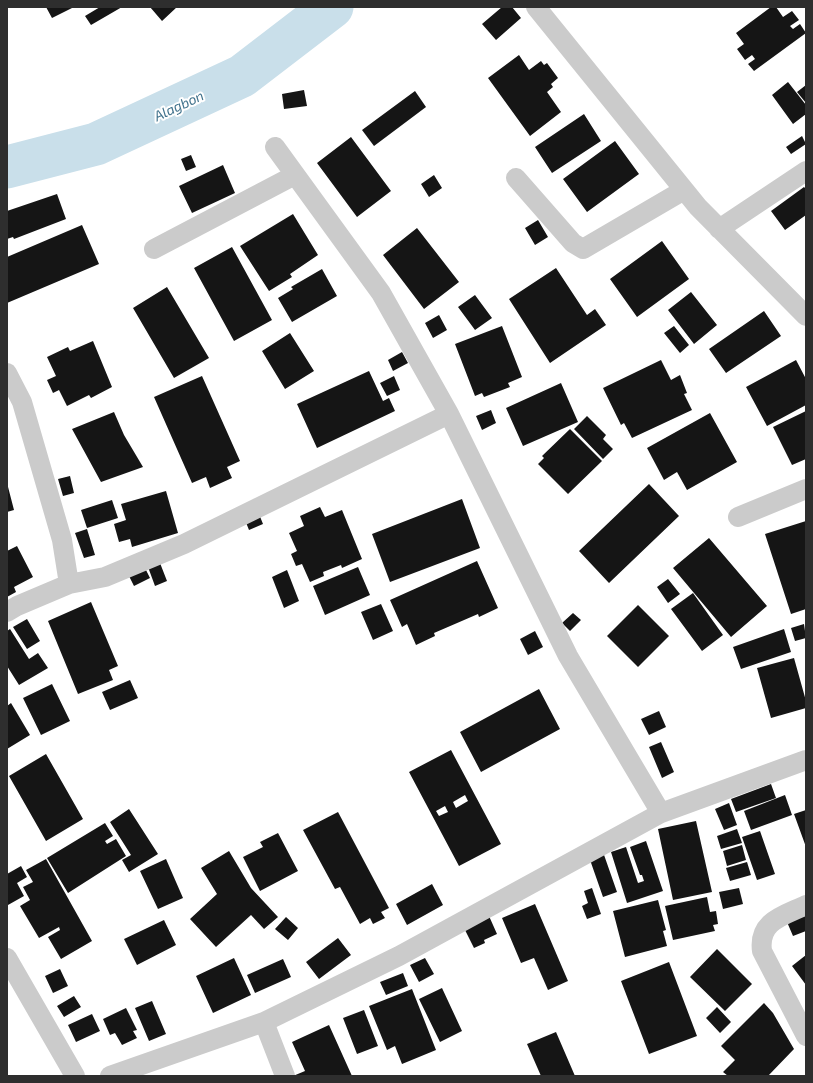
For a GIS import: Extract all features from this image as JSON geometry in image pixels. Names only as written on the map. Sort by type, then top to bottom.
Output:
[{"type":"street","points":[[536,7],[684,190],[719,229],[806,316]]},
{"type":"street","points":[[274,147],[381,293],[449,414],[568,656],[661,813]]},
{"type":"street","points":[[719,229],[806,171]]},
{"type":"street","points":[[154,248],[295,175]]},
{"type":"street","points":[[516,178],[573,243],[583,249],[684,190]]},
{"type":"street","points":[[7,373],[22,402],[62,540],[69,584]]},
{"type":"street","points":[[7,612],[17,606],[69,584],[104,577],[184,544],[449,414]]},
{"type":"street","points":[[738,517],[806,489]]},
{"type":"street","points":[[110,1076],[264,1022],[399,956],[661,813],[806,760]]},
{"type":"street","points":[[806,905],[772,921],[764,930],[760,940],[762,951],[806,1036]]},
{"type":"street","points":[[7,958],[75,1076]]},
{"type":"street","points":[[264,1022],[285,1076]]},
{"type":"building","points":[[46,7],[74,7],[52,18]]},
{"type":"building","points":[[100,7],[122,7],[91,25],[85,16]]},
{"type":"building","points":[[150,7],[177,7],[162,21]]},
{"type":"building","points":[[502,7],[512,7],[521,18],[496,40],[482,24]]},
{"type":"building","points":[[771,7],[776,7],[783,17],[792,11],[799,20],[790,26],[793,29],[800,24],[806,33],[754,71],[748,64],[755,59],[752,55],[745,60],[737,49],[744,44],[736,33]]},
{"type":"building","points":[[519,55],[529,70],[541,61],[544,65],[547,63],[558,78],[551,84],[553,87],[547,92],[561,112],[530,136],[488,78]]},
{"type":"building","points":[[788,82],[806,105],[806,114],[793,124],[772,95]]},
{"type":"building","points":[[806,85],[806,103],[797,92]]},
{"type":"building","points":[[304,90],[307,106],[284,109],[282,94]]},
{"type":"building","points":[[415,91],[426,107],[374,146],[362,130]]},
{"type":"building","points":[[584,114],[601,141],[552,173],[535,147]]},
{"type":"building","points":[[802,136],[806,144],[791,154],[786,147]]},
{"type":"building","points":[[351,137],[391,191],[357,217],[317,163]]},
{"type":"building","points":[[615,141],[639,174],[587,212],[563,179]]},
{"type":"building","points":[[191,155],[196,167],[186,171],[181,159]]},
{"type":"building","points":[[223,165],[235,193],[192,213],[179,186]]},
{"type":"building","points":[[434,175],[442,188],[429,197],[421,184]]},
{"type":"building","points":[[804,187],[806,189],[806,215],[785,230],[771,211]]},
{"type":"building","points":[[57,194],[66,219],[14,239],[13,237],[7,239],[7,211]]},
{"type":"building","points":[[293,214],[318,255],[290,274],[292,277],[269,291],[240,246]]},
{"type":"building","points":[[538,220],[548,237],[535,245],[525,228]]},
{"type":"building","points":[[82,225],[99,264],[7,303],[7,257]]},
{"type":"building","points":[[417,228],[459,282],[424,309],[383,255]]},
{"type":"building","points":[[662,241],[689,279],[637,317],[610,279]]},
{"type":"building","points":[[232,247],[272,320],[234,341],[194,268]]},
{"type":"building","points":[[556,268],[587,315],[595,309],[606,325],[550,363],[509,299]]},
{"type":"building","points":[[322,269],[337,296],[292,322],[278,298],[293,289],[291,287]]},
{"type":"building","points":[[167,287],[209,358],[174,378],[133,308]]},
{"type":"building","points":[[691,292],[717,325],[694,344],[668,310]]},
{"type":"building","points":[[475,295],[492,318],[475,330],[458,307]]},
{"type":"building","points":[[764,311],[781,336],[726,373],[709,349]]},
{"type":"building","points":[[439,315],[447,330],[433,338],[425,323]]},
{"type":"building","points":[[502,326],[522,377],[508,383],[510,387],[484,397],[482,393],[475,396],[455,344]]},
{"type":"building","points":[[674,326],[689,345],[680,353],[664,333]]},
{"type":"building","points":[[290,333],[314,371],[285,389],[262,351]]},
{"type":"building","points":[[93,341],[112,387],[91,398],[89,395],[67,406],[59,390],[53,393],[47,380],[56,376],[47,357],[68,347],[70,351]]},
{"type":"building","points":[[402,352],[408,363],[393,371],[388,360]]},
{"type":"building","points":[[661,360],[671,380],[680,375],[687,393],[684,394],[692,410],[632,438],[624,423],[621,425],[603,388]]},
{"type":"building","points":[[796,360],[806,379],[806,405],[767,426],[746,387]]},
{"type":"building","points":[[369,371],[383,401],[389,398],[395,411],[317,448],[297,404]]},
{"type":"building","points":[[202,376],[240,461],[227,467],[232,478],[210,488],[206,477],[192,483],[154,397]]},
{"type":"building","points":[[394,376],[400,390],[387,396],[380,383]]},
{"type":"building","points":[[561,383],[578,422],[523,446],[506,408]]},
{"type":"building","points":[[491,410],[496,423],[482,430],[476,416]]},
{"type":"building","points":[[806,411],[806,459],[792,465],[773,427]]},
{"type":"building","points":[[114,412],[124,435],[143,467],[101,482],[72,429]]},
{"type":"building","points":[[710,413],[737,462],[687,490],[677,472],[664,480],[647,448]]},
{"type":"building","points":[[587,416],[606,435],[603,439],[613,449],[603,459],[574,429]]},
{"type":"building","points":[[570,429],[602,461],[568,494],[538,464],[544,458],[542,456]]},
{"type":"building","points":[[70,476],[74,493],[63,496],[58,479]]},
{"type":"building","points":[[7,483],[14,510],[7,512]]},
{"type":"building","points":[[649,484],[679,516],[609,583],[579,551]]},
{"type":"building","points":[[166,491],[178,533],[132,547],[130,539],[119,542],[114,524],[126,520],[121,504]]},
{"type":"building","points":[[462,499],[480,548],[390,582],[372,534]]},
{"type":"building","points":[[112,500],[118,518],[87,528],[81,510]]},
{"type":"building","points":[[320,507],[325,517],[342,510],[362,559],[342,568],[341,565],[323,572],[324,576],[310,582],[302,564],[296,566],[291,554],[297,551],[289,533],[304,526],[300,516]]},
{"type":"building","points":[[259,514],[263,524],[249,530],[245,520]]},
{"type":"building","points":[[806,521],[806,609],[791,614],[765,534]]},
{"type":"building","points":[[87,529],[95,555],[84,558],[75,533]]},
{"type":"building","points":[[709,538],[767,606],[731,637],[673,568]]},
{"type":"building","points":[[17,546],[33,577],[14,587],[16,592],[7,597],[7,551]]},
{"type":"building","points":[[477,561],[498,608],[479,617],[478,614],[434,633],[435,636],[416,645],[407,624],[402,627],[390,600]]},
{"type":"building","points":[[160,563],[167,581],[155,586],[148,567]]},
{"type":"building","points":[[143,564],[150,578],[134,586],[127,572]]},
{"type":"building","points":[[358,567],[370,595],[325,615],[313,586]]},
{"type":"building","points":[[287,570],[299,601],[284,608],[272,577]]},
{"type":"building","points":[[668,579],[680,594],[668,603],[657,587]]},
{"type":"building","points":[[693,593],[723,635],[702,651],[671,609]]},
{"type":"building","points":[[91,602],[118,666],[109,670],[113,680],[78,694],[48,621]]},
{"type":"building","points":[[381,604],[393,631],[373,640],[361,612]]},
{"type":"building","points":[[638,605],[669,636],[638,667],[607,636]]},
{"type":"building","points":[[573,613],[581,620],[570,631],[562,623]]},
{"type":"building","points":[[27,619],[40,641],[27,649],[13,627]]},
{"type":"building","points":[[804,624],[806,638],[795,641],[791,628]]},
{"type":"building","points":[[10,629],[29,659],[38,653],[48,668],[19,685],[7,666],[7,631]]},
{"type":"building","points":[[784,629],[791,652],[741,669],[733,647]]},
{"type":"building","points":[[535,631],[543,647],[528,655],[520,639]]},
{"type":"building","points":[[794,658],[806,701],[806,708],[771,718],[757,668]]},
{"type":"building","points":[[130,680],[138,698],[110,710],[102,692]]},
{"type":"building","points":[[52,684],[70,721],[41,735],[23,698]]},
{"type":"building","points":[[539,689],[560,729],[481,772],[460,732]]},
{"type":"building","points":[[11,703],[30,735],[7,749],[7,706]]},
{"type":"building","points":[[659,711],[666,727],[649,735],[641,719]]},
{"type":"building","points":[[661,742],[674,772],[662,778],[649,747]]},
{"type":"building","points":[[451,750],[501,844],[459,866],[409,772]],"holes":[[[465,795],[468,801],[456,808],[453,802]],[[445,806],[448,812],[439,816],[436,811]]]},
{"type":"building","points":[[46,754],[83,819],[46,841],[9,776]]},
{"type":"building","points":[[771,784],[776,798],[736,812],[731,799]]},
{"type":"building","points":[[785,795],[792,815],[751,830],[744,811]]},
{"type":"building","points":[[729,803],[737,825],[724,830],[715,809]]},
{"type":"building","points":[[129,809],[158,854],[129,872],[122,860],[131,855],[110,822]]},
{"type":"building","points":[[806,810],[806,847],[794,814]]},
{"type":"building","points":[[338,812],[389,908],[381,912],[385,918],[373,924],[370,918],[360,924],[340,887],[335,889],[303,830]]},
{"type":"building","points":[[696,821],[712,892],[673,900],[658,829]]},
{"type":"building","points":[[105,823],[113,836],[105,841],[107,844],[116,839],[126,856],[68,893],[47,858]]},
{"type":"building","points":[[737,829],[742,843],[721,849],[717,836]]},
{"type":"building","points":[[760,831],[775,874],[757,880],[742,837]]},
{"type":"building","points":[[278,833],[298,871],[260,891],[243,857],[263,847],[260,842]]},
{"type":"building","points":[[646,841],[663,891],[627,903],[611,852],[626,847],[638,883],[644,881],[642,875],[640,875],[630,847]]},
{"type":"building","points":[[742,845],[746,860],[727,866],[723,851]]},
{"type":"building","points":[[229,851],[251,888],[278,917],[264,929],[251,915],[216,947],[190,919],[217,894],[201,868]]},
{"type":"building","points":[[603,852],[617,892],[603,897],[589,857]]},
{"type":"building","points":[[46,859],[92,941],[61,959],[48,937],[60,930],[59,927],[39,938],[20,906],[30,900],[23,887],[33,882],[26,870]]},
{"type":"building","points":[[166,859],[183,898],[158,909],[140,871]]},
{"type":"building","points":[[747,862],[751,875],[730,881],[726,868]]},
{"type":"building","points":[[21,866],[27,877],[17,883],[24,896],[8,905],[7,874]]},
{"type":"building","points":[[432,884],[443,905],[407,925],[396,904]]},
{"type":"building","points":[[592,888],[601,914],[587,919],[582,906],[588,903],[584,891]]},
{"type":"building","points":[[739,888],[743,904],[723,909],[719,892]]},
{"type":"building","points":[[707,897],[710,912],[716,911],[718,924],[713,925],[715,931],[673,940],[665,906]]},
{"type":"building","points":[[658,900],[666,930],[663,931],[667,946],[625,957],[613,911]]},
{"type":"building","points":[[535,904],[568,981],[548,990],[534,958],[521,963],[502,918]]},
{"type":"building","points":[[806,915],[806,931],[793,936],[787,922]]},
{"type":"building","points":[[489,916],[497,934],[484,940],[485,943],[474,948],[464,928]]},
{"type":"building","points":[[286,917],[298,928],[288,940],[275,929]]},
{"type":"building","points":[[164,920],[176,945],[137,965],[124,939]]},
{"type":"building","points":[[338,938],[351,955],[319,979],[306,962]]},
{"type":"building","points":[[717,949],[752,984],[725,1011],[690,977]]},
{"type":"building","points":[[806,955],[806,985],[792,966]]},
{"type":"building","points":[[234,958],[251,995],[213,1013],[196,976]]},
{"type":"building","points":[[425,958],[434,974],[419,982],[410,965]]},
{"type":"building","points":[[283,959],[291,977],[255,993],[247,975]]},
{"type":"building","points":[[669,962],[697,1036],[649,1054],[621,981]]},
{"type":"building","points":[[60,969],[68,986],[53,993],[45,976]]},
{"type":"building","points":[[403,973],[408,986],[386,995],[380,982]]},
{"type":"building","points":[[442,988],[462,1031],[440,1042],[419,999]]},
{"type":"building","points":[[412,989],[436,1050],[402,1064],[395,1046],[387,1050],[369,1006]]},
{"type":"building","points":[[74,996],[81,1007],[64,1017],[57,1006]]},
{"type":"building","points":[[152,1001],[166,1034],[149,1041],[135,1008]]},
{"type":"building","points":[[764,1003],[773,1013],[794,1049],[768,1076],[728,1076],[723,1072],[735,1060],[721,1046]]},
{"type":"building","points":[[717,1007],[731,1022],[720,1033],[706,1018]]},
{"type":"building","points":[[126,1008],[137,1030],[133,1031],[137,1038],[122,1045],[115,1033],[110,1035],[103,1019]]},
{"type":"building","points":[[364,1010],[378,1046],[357,1054],[343,1018]]},
{"type":"building","points":[[92,1014],[100,1031],[76,1042],[68,1025]]},
{"type":"building","points":[[329,1025],[352,1076],[293,1076],[305,1071],[292,1042]]},
{"type":"building","points":[[556,1032],[575,1076],[541,1076],[527,1044]]},
{"type":"waterway","name":"Alagbon","points":[[7,167],[96,144],[242,76],[332,7]]}]
